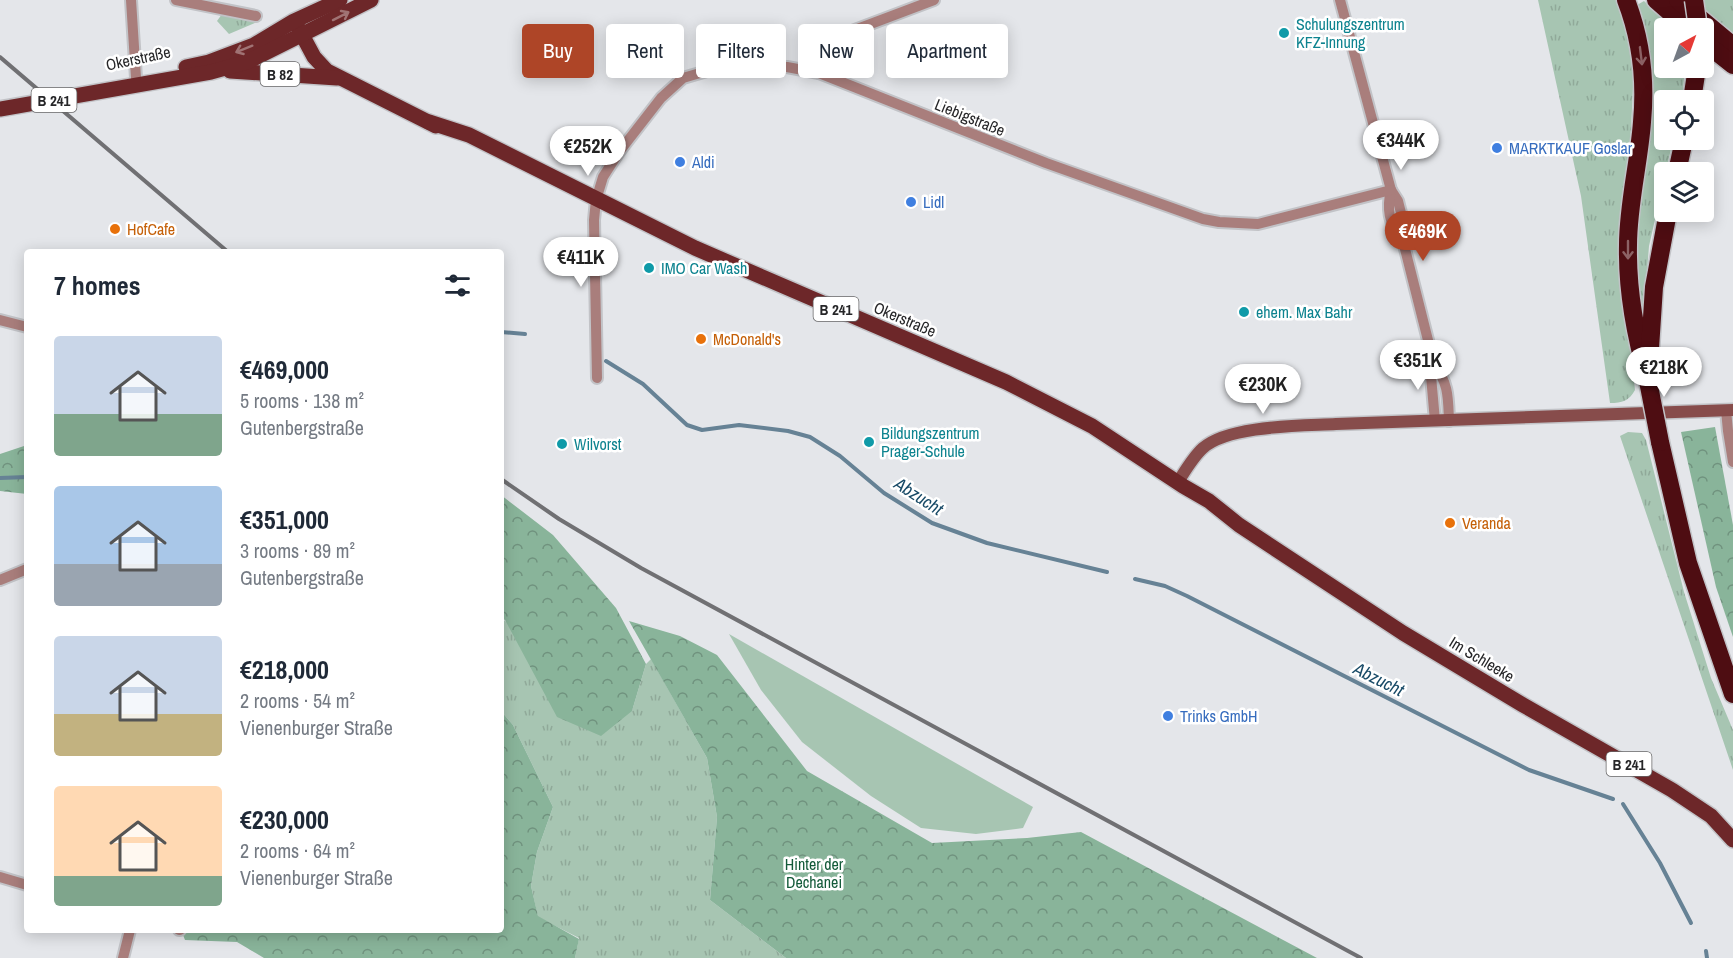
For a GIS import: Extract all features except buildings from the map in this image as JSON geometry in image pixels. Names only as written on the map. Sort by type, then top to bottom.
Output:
[{"type":"highway","points":[[1626,0],[1639,39],[1643,78],[1642,122],[1628,243],[1629,289],[1636,337],[1648,381],[1688,563],[1733,694]]},
{"type":"highway","points":[[1656,0],[1677,18]]},
{"type":"highway","points":[[1678,0],[1733,46]]},
{"type":"highway","points":[[1694,0],[1697,18]]},
{"type":"highway","points":[[1714,50],[1733,64]]},
{"type":"highway","points":[[1648,381],[1654,287],[1666,222]]},
{"type":"main road","name":"B 82","points":[[306,34],[298,19],[340,0]]},
{"type":"main road","name":"B 82","points":[[221,70],[247,62],[371,0]]},
{"type":"main road","name":"Okerstraße","points":[[0,109],[218,59],[254,45],[298,19]]},
{"type":"main road","name":"Okerstraße","points":[[306,34],[318,55],[340,78],[491,155],[506,155],[730,264],[1031,393],[1092,426],[1180,484]]},
{"type":"main road","name":"Okerstraße","points":[[0,102],[221,70]]},
{"type":"main road","name":"B 82","points":[[221,70],[340,78]]},
{"type":"main road","points":[[1180,484],[1218,440],[1239,432],[1290,427],[1730,410]]},
{"type":"main road","name":"Im Schleeke","points":[[1180,484],[1209,501],[1239,525],[1412,639],[1639,770],[1711,816],[1733,826]]},
{"type":"main road","name":"Im Schleeke","points":[[1711,816],[1733,840]]},
{"type":"street","points":[[131,0],[136,78]]},
{"type":"street","points":[[176,0],[256,16]]},
{"type":"street","points":[[870,24],[934,0]]},
{"type":"street","points":[[1340,0],[1391,190],[1398,201],[1405,229],[1402,237],[1434,364],[1444,377],[1449,421]]},
{"type":"street","name":"Liebigstraße","points":[[597,378],[593,233],[596,200],[603,177],[619,152],[661,98],[683,78],[717,68],[743,65],[798,69]]},
{"type":"street","name":"Liebigstraße","points":[[831,78],[1046,164],[1203,219],[1258,224],[1391,190]]},
{"type":"street","points":[[0,320],[24,326]]},
{"type":"street","points":[[1434,364],[1431,376],[1435,421]]},
{"type":"street","points":[[1730,410],[1728,431],[1733,462]]},
{"type":"street","points":[[0,580],[24,570]]},
{"type":"street","points":[[0,876],[24,884]]},
{"type":"street","points":[[123,958],[129,933]]},
{"type":"green space","points":[[1538,0],[1617,0],[1627,25],[1634,66],[1631,130],[1619,241],[1635,390],[1628,399],[1618,403],[1610,403],[1581,196]]},
{"type":"green space","points":[[1691,0],[1733,0],[1733,35]]},
{"type":"green space","points":[[1644,1],[1662,18],[1654,18],[1654,78],[1684,78],[1683,90],[1654,90],[1654,150],[1671,150],[1668,162],[1654,162],[1654,222],[1649,246],[1642,337],[1633,237],[1653,103],[1652,71],[1645,30],[1637,5]]},
{"type":"green space","points":[[222,14],[262,20],[229,34],[217,21]]},
{"type":"green space","points":[[1715,427],[1733,525],[1733,637],[1716,587],[1681,432]]},
{"type":"green space","points":[[1628,432],[1642,433],[1646,440],[1684,592],[1711,678],[1733,730],[1733,770],[1620,436]]},
{"type":"green space","points":[[24,446],[24,494],[0,491],[0,454]]},
{"type":"green space","points":[[504,497],[553,535],[616,608],[646,664],[632,711],[601,736],[557,717],[505,620]]},
{"type":"green space","points":[[504,620],[632,711],[646,664],[651,659],[707,758],[717,817],[710,900],[786,958],[575,958],[579,938],[538,917],[531,886],[537,852],[553,807],[513,725],[504,714]]},
{"type":"green space","name":"Hinter der Dechanei","points":[[629,621],[680,636],[717,655],[807,771],[932,843],[1027,838],[1081,832],[1317,958],[786,958],[710,900],[717,817],[707,758]]},
{"type":"green space","points":[[729,634],[1033,807],[1023,828],[976,834],[921,828],[871,796],[802,742],[761,690]]},
{"type":"green space","points":[[504,714],[513,725],[553,807],[537,852],[531,886],[538,916],[579,939],[575,958],[264,958],[237,942],[185,940],[182,933],[504,933]]},
{"type":"waterway","name":"Abzucht","points":[[504,332],[525,334]]},
{"type":"waterway","name":"Abzucht","points":[[606,361],[643,384],[687,425],[702,430],[739,425],[788,431],[810,437],[840,456],[884,493],[932,523],[987,543],[1107,572]]},
{"type":"waterway","name":"Abzucht","points":[[0,478],[24,477]]},
{"type":"waterway","name":"Abzucht","points":[[1135,579],[1165,586],[1187,596],[1529,770],[1613,799]]},
{"type":"waterway","name":"Abzucht","points":[[1623,804],[1660,863],[1691,923]]},
{"type":"waterway","name":"Abzucht","points":[[1706,951],[1707,958]]},
{"type":"railway","points":[[0,57],[224,249]]},
{"type":"railway","points":[[504,481],[559,519],[641,568],[1361,958]]},
{"type":"place","name":"Schulungszentrum KFZ-Innung","points":[[1284,33]]},
{"type":"place","name":"MARKTKAUF Goslar","points":[[1497,148]]},
{"type":"place","name":"Aldi","points":[[680,162]]},
{"type":"place","name":"Lidl","points":[[911,202]]},
{"type":"place","name":"HofCafe","points":[[115,229]]},
{"type":"place","name":"IMO Car Wash","points":[[649,268]]},
{"type":"place","name":"ehem. Max Bahr","points":[[1244,312]]},
{"type":"place","name":"McDonald's","points":[[701,339]]},
{"type":"place","name":"Bildungszentrum Prager-Schule","points":[[869,442]]},
{"type":"place","name":"Wilvorst","points":[[562,444]]},
{"type":"place","name":"Veranda","points":[[1450,523]]},
{"type":"place","name":"Trinks GmbH","points":[[1168,716]]}]
